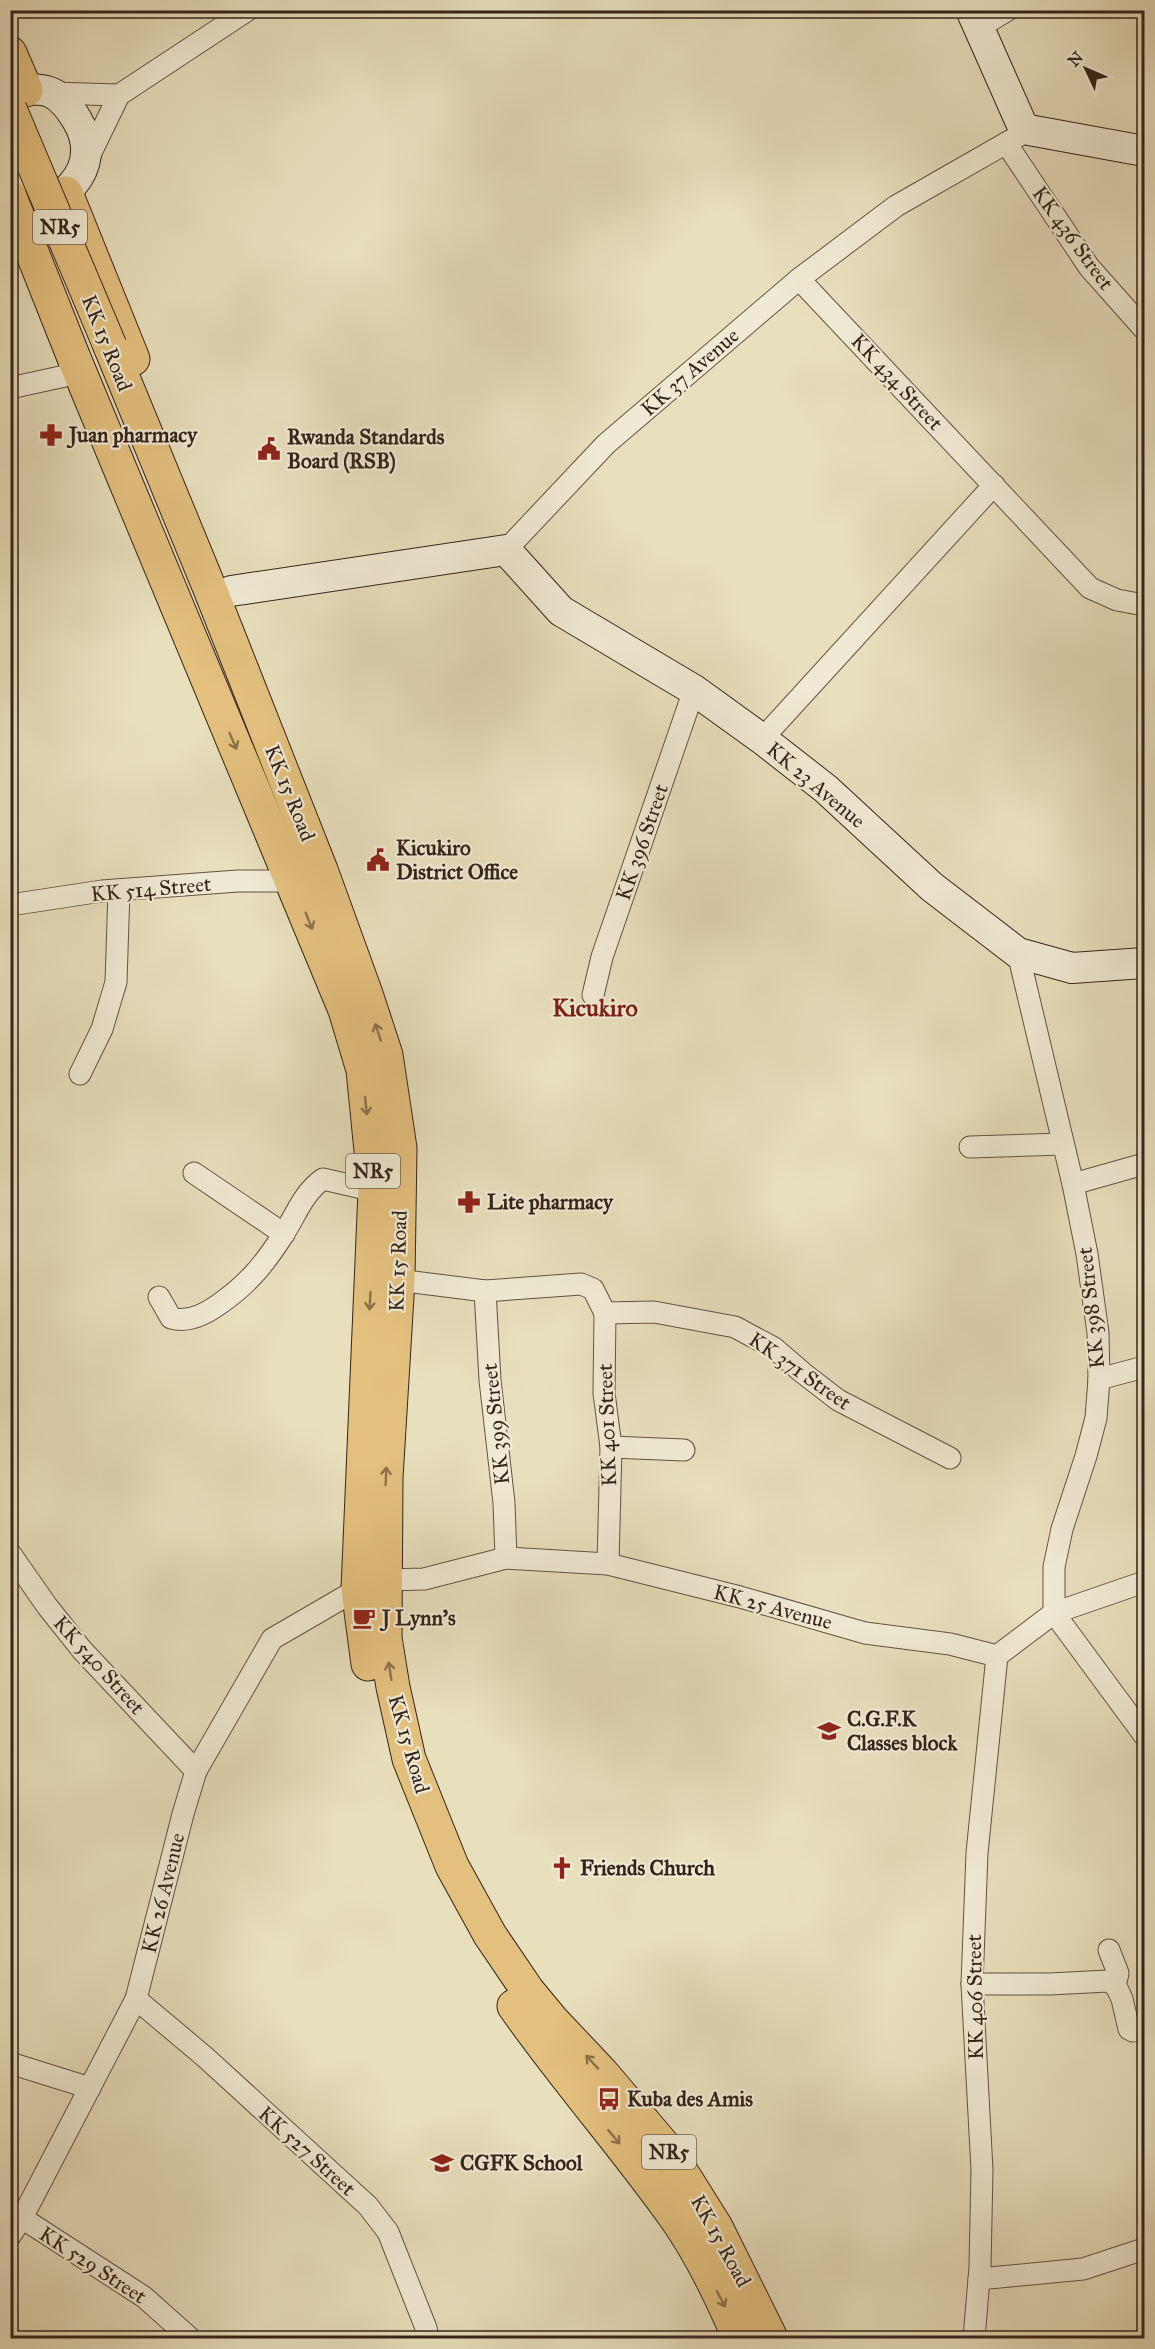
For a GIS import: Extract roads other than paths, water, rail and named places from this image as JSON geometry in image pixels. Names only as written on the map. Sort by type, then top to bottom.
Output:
[{"type":"highway","name":"KK 15 Road","points":[[10,53],[110,346],[321,870],[386,1055],[400,1148],[398,1280],[386,1478],[372,1585],[409,1759],[452,1866],[490,1935],[528,1991],[669,2152],[716,2227],[771,2338]]},
{"type":"highway","points":[[74,183],[158,422],[249,633],[250,691]]},
{"type":"highway","name":"KK 15 Road","points":[[10,197],[69,367],[214,694],[353,1034],[363,1070],[375,1191],[371,1694],[390,1766],[423,1852],[474,1946],[514,2008],[555,2064],[677,2219],[725,2305],[739,2338]]},
{"type":"highway","points":[[10,239],[69,367]]},
{"type":"main road","points":[[974,19],[1017,117],[1017,137],[1144,151]]},
{"type":"main road","points":[[10,215],[32,211],[47,205],[74,183],[86,147],[82,129],[64,102],[25,96]]},
{"type":"main road","points":[[231,591],[506,550]]},
{"type":"main road","name":"KK 23 Avenue","points":[[506,550],[561,611],[694,690],[762,739],[826,789],[932,887],[1018,953],[1072,968],[1144,963]]},
{"type":"street","points":[[74,183],[119,95],[248,10]]},
{"type":"street","points":[[974,19],[1008,10]]},
{"type":"street","points":[[25,96],[119,95]]},
{"type":"street","name":"KK 37 Avenue","points":[[506,550],[606,444],[799,279],[896,206],[1017,137]]},
{"type":"street","name":"KK 436 Street","points":[[1017,137],[1089,267],[1144,329]]},
{"type":"street","name":"KK 434 Street","points":[[799,279],[1090,588],[1117,600],[1144,605]]},
{"type":"street","points":[[10,388],[69,367]]},
{"type":"street","points":[[762,739],[994,485]]},
{"type":"street","name":"KK 396 Street","points":[[593,995],[602,957],[694,690]]},
{"type":"street","name":"KK 514 Street","points":[[10,905],[119,890],[238,881],[292,881]]},
{"type":"street","points":[[80,1074],[102,1029],[116,982],[119,890]]},
{"type":"street","name":"KK 398 Street","points":[[1018,953],[1073,1184],[1087,1254],[1098,1333],[1099,1379],[1093,1427],[1062,1529],[1054,1567],[1054,1613]]},
{"type":"street","points":[[970,1147],[1062,1144]]},
{"type":"street","points":[[1073,1184],[1144,1164]]},
{"type":"street","points":[[194,1173],[284,1234]]},
{"type":"street","points":[[159,1297],[171,1318],[182,1321],[207,1313],[237,1292],[260,1270],[310,1188],[322,1179],[375,1191]]},
{"type":"street","points":[[398,1280],[485,1291],[581,1284],[593,1290],[606,1313]]},
{"type":"street","name":"KK 399 Street","points":[[485,1291],[490,1380],[504,1503],[506,1558]]},
{"type":"street","name":"KK 371 Street","points":[[606,1313],[654,1312],[735,1327],[774,1348],[838,1400],[950,1458]]},
{"type":"street","name":"KK 401 Street","points":[[606,1313],[604,1393],[611,1447],[608,1564]]},
{"type":"street","points":[[1099,1379],[1144,1367]]},
{"type":"street","points":[[611,1447],[684,1450]]},
{"type":"street","name":"KK 540 Street","points":[[10,1553],[47,1606],[82,1650],[196,1771]]},
{"type":"street","name":"KK 25 Avenue","points":[[372,1585],[424,1579],[506,1558],[608,1564],[740,1597],[865,1633],[950,1644],[997,1656]]},
{"type":"street","points":[[997,1656],[1054,1613],[1144,1582]]},
{"type":"street","name":"KK 26 Avenue","points":[[10,2236],[22,2218],[136,1999],[196,1771],[272,1639],[372,1585]]},
{"type":"street","points":[[1054,1613],[1144,1735]]},
{"type":"street","name":"KK 406 Street","points":[[974,2338],[979,2280],[982,2170],[972,1984],[977,1853],[997,1656]]},
{"type":"street","points":[[972,1984],[1111,1982],[1117,1978],[1118,1973],[1109,1950]]},
{"type":"street","points":[[1111,1982],[1122,1999],[1129,2029],[1133,2031],[1144,2028]]},
{"type":"street","name":"KK 527 Street","points":[[136,1999],[205,2058],[368,2206],[388,2232],[428,2338]]},
{"type":"street","points":[[10,2063],[90,2088]]},
{"type":"street","name":"KK 529 Street","points":[[22,2218],[144,2297],[190,2338]]},
{"type":"street","points":[[979,2280],[1083,2269],[1144,2248]]},
{"type":"place","name":"Juan pharmacy","points":[[51,435]]},
{"type":"place","name":"Rwanda Standards Board (RSB)","points":[[269,449]]},
{"type":"place","name":"Kicukiro District Office","points":[[378,860]]},
{"type":"place","name":"Lite pharmacy","points":[[469,1202]]},
{"type":"place","name":"J Lynn's","points":[[364,1618]]},
{"type":"place","name":"C.G.F.K Classes block","points":[[829,1731]]},
{"type":"place","name":"Friends Church","points":[[562,1868]]},
{"type":"place","name":"Kuba des Amis","points":[[609,2099]]},
{"type":"place","name":"CGFK School","points":[[442,2163]]},
{"type":"district","name":"Kicukiro","points":[[595,1008]]}]
